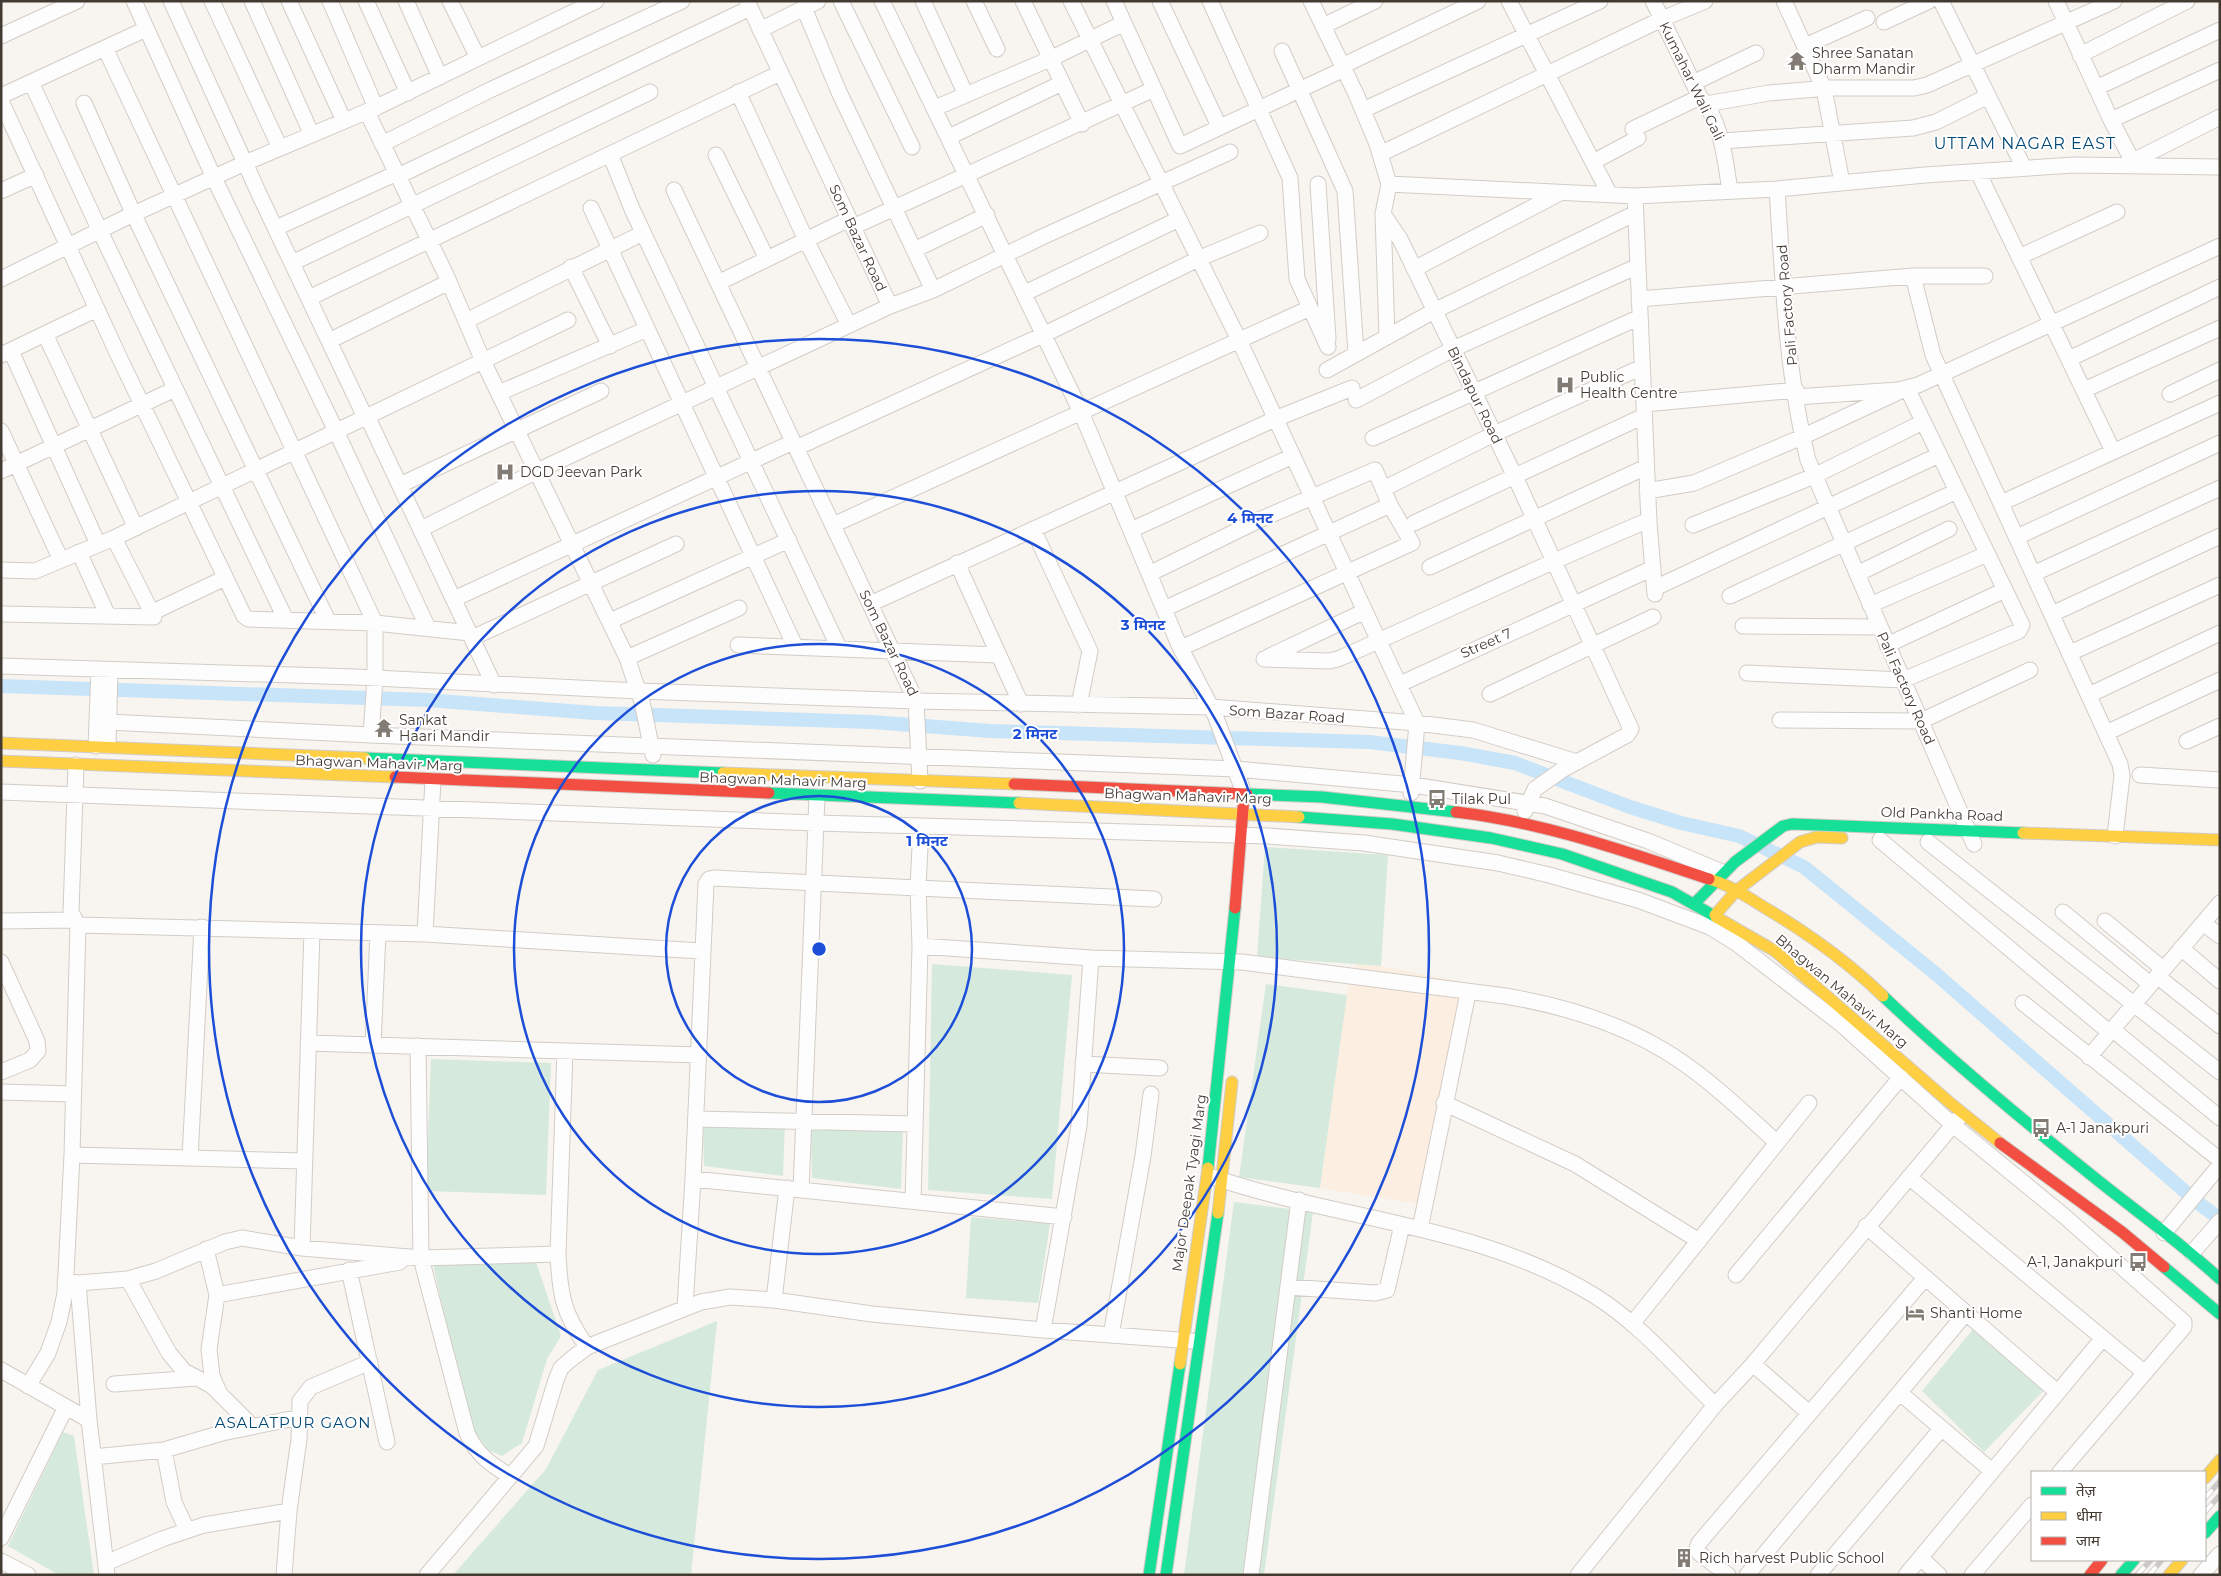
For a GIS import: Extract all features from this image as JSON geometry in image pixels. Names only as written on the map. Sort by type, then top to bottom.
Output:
[{"type":"main road","name":"Bhagwan Mahavir Marg","points":[[1,743],[1250,793],[1410,805],[1498,816],[1718,876],[1736,891],[1803,930],[1861,975],[1948,1056],[2164,1233],[2192,1253],[2219,1277]]},
{"type":"main road","name":"Bhagwan Mahavir Marg","points":[[1,761],[1250,813],[1392,824],[1491,838],[1562,854],[1672,892],[1775,951],[1963,1113],[2014,1154],[2122,1232],[2220,1314]]},
{"type":"main road","name":"Major Deepak Tyagi Marg","points":[[1166,1575],[1200,1342],[1214,1177],[1239,962],[1249,839],[1250,793]]},
{"type":"main road","name":"Old Pankha Road","points":[[1694,904],[1718,876],[1744,854],[1783,826],[1805,823],[1973,840],[2116,836],[2220,840]]},
{"type":"main road","points":[[1715,915],[1736,891],[1800,842],[1817,837],[1853,839]]},
{"type":"main road","name":"Old Pankha Road","points":[[1875,840],[1899,841]]},
{"type":"main road","name":"Old Pankha Road","points":[[1923,842],[1946,843]]},
{"type":"main road","points":[[1244,936],[1249,882]]},
{"type":"main road","points":[[1664,909],[1672,892]]},
{"type":"main road","name":"Major Deepak Tyagi Marg","points":[[1149,1575],[1182,1340],[1214,1177],[1233,1067]]},
{"type":"main road","points":[[2206,1477],[2220,1460]]},
{"type":"main road","points":[[2206,1532],[2220,1516]]},
{"type":"main road","points":[[2090,1575],[2101,1561]]},
{"type":"main road","points":[[2121,1575],[2133,1561]]},
{"type":"main road","points":[[2169,1575],[2181,1561]]},
{"type":"street","points":[[1,36],[77,1]]},
{"type":"street","points":[[134,1],[214,178],[336,431],[428,628]]},
{"type":"street","points":[[171,1],[292,263],[400,485],[494,685]]},
{"type":"street","points":[[212,1],[280,148]]},
{"type":"street","points":[[252,1],[312,135]]},
{"type":"street","points":[[289,1],[344,121]]},
{"type":"street","points":[[330,1],[382,144],[449,282],[483,361],[627,658],[641,697],[651,739],[654,770]]},
{"type":"street","points":[[366,1],[408,92]]},
{"type":"street","points":[[406,1],[440,77]]},
{"type":"street","points":[[450,1],[478,58]]},
{"type":"street","points":[[1,280],[134,214],[245,163],[371,110],[596,1]]},
{"type":"street","points":[[382,144],[490,90],[682,1]]},
{"type":"street","points":[[760,30],[818,1]]},
{"type":"street","points":[[842,1],[912,148]]},
{"type":"street","points":[[882,1],[968,175],[1081,412],[1181,648],[1213,711],[1236,769],[1250,793]]},
{"type":"street","points":[[923,1],[966,95]]},
{"type":"street","points":[[974,1],[997,49]]},
{"type":"street","points":[[1023,1],[1082,124]]},
{"type":"street","points":[[1071,1],[1239,340],[1378,641],[1400,684],[1417,727],[1410,805]]},
{"type":"street","points":[[1114,1],[1180,146],[1219,126],[1299,91],[1478,1]]},
{"type":"street","points":[[1160,1],[1219,126]]},
{"type":"street","points":[[1210,1],[1290,178],[1297,279],[1328,347]]},
{"type":"street","points":[[1311,1],[1363,110],[1389,184],[1384,214],[1387,337]]},
{"type":"street","points":[[1323,26],[1375,1]]},
{"type":"street","points":[[1509,1],[1609,194]]},
{"type":"street","points":[[1363,110],[1600,1]]},
{"type":"street","name":"Kumahar Wali Gali","points":[[1653,1],[1722,141],[1730,191]]},
{"type":"street","points":[[1380,154],[1662,19],[1705,1]]},
{"type":"street","points":[[1784,1],[1824,89],[1842,183]]},
{"type":"street","points":[[1884,22],[1929,1]]},
{"type":"street","points":[[1941,1],[2024,168]]},
{"type":"street","points":[[2056,1],[2111,120],[2134,163]]},
{"type":"street","points":[[1700,94],[1769,93],[1824,89],[1914,88],[1927,85],[1972,66],[2114,1]]},
{"type":"street","points":[[2080,55],[2187,1]]},
{"type":"street","points":[[276,228],[397,175],[748,5]]},
{"type":"street","name":"Som Bazar Road","points":[[748,5],[890,306],[758,368],[916,705],[1079,705],[1213,711],[1417,727],[1489,734],[1577,762]]},
{"type":"street","points":[[804,8],[839,92],[933,290]]},
{"type":"street","points":[[1805,46],[1867,18]]},
{"type":"street","points":[[935,108],[1050,58],[1124,23]]},
{"type":"street","points":[[1,96],[146,29]]},
{"type":"street","points":[[2096,88],[2220,30]]},
{"type":"street","points":[[105,48],[173,196],[296,450],[375,622],[375,683],[371,729]]},
{"type":"street","points":[[1282,52],[1345,191],[1356,354]]},
{"type":"street","points":[[1592,162],[1700,94],[1756,53]]},
{"type":"street","points":[[2111,120],[2220,70]]},
{"type":"street","points":[[309,298],[428,239],[780,73]]},
{"type":"street","points":[[31,82],[286,620]]},
{"type":"street","points":[[949,137],[1062,83]]},
{"type":"street","points":[[718,283],[806,240],[894,208],[1082,124],[1154,89]]},
{"type":"street","points":[[292,263],[650,92]]},
{"type":"street","points":[[738,92],[806,240],[849,325]]},
{"type":"street","points":[[1722,141],[1925,126],[1954,114],[1988,96]]},
{"type":"street","points":[[1,101],[97,309],[245,618],[375,622],[471,635],[592,583],[676,544]]},
{"type":"street","points":[[84,103],[134,214],[328,621]]},
{"type":"street","points":[[2134,163],[2220,117]]},
{"type":"street","points":[[2201,126],[2220,127]]},
{"type":"street","points":[[890,306],[933,290],[1161,182],[1230,152]]},
{"type":"street","points":[[610,154],[643,233],[839,648]]},
{"type":"street","points":[[716,155],[767,259]]},
{"type":"street","points":[[1389,184],[1635,196],[1777,189],[2074,165],[2134,163],[2220,167]]},
{"type":"street","points":[[1978,172],[2114,451]]},
{"type":"street","points":[[1,191],[36,175]]},
{"type":"street","points":[[1318,184],[1328,369],[1434,311],[1636,213]]},
{"type":"street","name":"Pali Factory Road","points":[[1777,189],[1784,286],[1802,437],[1814,476],[1973,840]]},
{"type":"street","points":[[421,529],[537,471],[758,368],[674,190]]},
{"type":"street","points":[[1414,269],[1561,192]]},
{"type":"street","points":[[1635,196],[1648,520],[1655,591],[1939,455]]},
{"type":"street","points":[[591,208],[795,646]]},
{"type":"street","points":[[2019,257],[2117,212]]},
{"type":"street","name":"Bindapur Road","points":[[1384,214],[1400,239],[1515,477],[1631,729],[1627,735],[1577,762]]},
{"type":"street","points":[[914,250],[987,215]]},
{"type":"street","points":[[1025,293],[1179,220]]},
{"type":"street","points":[[454,599],[752,461],[795,445],[1044,334],[1198,258],[1260,232]]},
{"type":"street","points":[[466,321],[643,233]]},
{"type":"street","points":[[1647,491],[1694,483],[1802,437],[2220,246]]},
{"type":"street","points":[[870,604],[1275,419],[1354,394],[1638,266]]},
{"type":"street","points":[[571,268],[610,346]]},
{"type":"street","points":[[1913,276],[1929,341],[1941,373],[2089,694],[2122,770],[2116,836]]},
{"type":"street","points":[[1639,299],[1913,276],[1985,276]]},
{"type":"street","points":[[329,341],[449,282]]},
{"type":"street","points":[[2069,359],[2220,287]]},
{"type":"street","points":[[833,525],[1310,308]]},
{"type":"street","points":[[97,309],[6,353],[53,447],[98,544]]},
{"type":"street","points":[[1373,438],[1640,317]]},
{"type":"street","points":[[1,570],[35,571],[114,538],[568,320]]},
{"type":"street","points":[[2084,390],[2220,328]]},
{"type":"street","points":[[499,393],[647,329]]},
{"type":"street","points":[[45,334],[136,528]]},
{"type":"street","points":[[1383,489],[1494,434],[1642,367]]},
{"type":"street","points":[[2170,394],[2220,370]]},
{"type":"street","points":[[1414,524],[1515,477],[1644,410],[1796,394],[1907,388]]},
{"type":"street","points":[[1747,673],[1903,680],[2021,630],[2022,625],[1907,388]]},
{"type":"street","points":[[1,471],[175,389]]},
{"type":"street","points":[[400,485],[601,391]]},
{"type":"street","points":[[2001,503],[2220,403]]},
{"type":"street","points":[[1693,525],[1814,476],[1923,422]]},
{"type":"street","points":[[1,431],[61,560]]},
{"type":"street","points":[[2016,537],[2220,443]]},
{"type":"street","points":[[1131,530],[1293,456]]},
{"type":"street","points":[[1430,567],[1646,467]]},
{"type":"street","points":[[1149,574],[1259,520],[1375,470],[1390,505],[1412,543],[1181,648]]},
{"type":"street","points":[[2034,574],[2220,488]]},
{"type":"street","points":[[1730,596],[1957,491]]},
{"type":"street","points":[[1164,609],[1390,505]]},
{"type":"street","points":[[1365,612],[1264,659],[1329,661],[1378,641],[1553,560],[1648,520]]},
{"type":"street","points":[[1033,529],[1090,651],[1079,705]]},
{"type":"street","points":[[1857,574],[1949,529]]},
{"type":"street","points":[[2052,614],[2220,536]]},
{"type":"street","points":[[1,614],[154,617],[114,538]]},
{"type":"street","points":[[610,621],[788,540]]},
{"type":"street","points":[[79,552],[108,616]]},
{"type":"street","points":[[1870,605],[1987,554]]},
{"type":"street","points":[[957,563],[997,655],[1021,704]]},
{"type":"street","name":"Street 7","points":[[1400,684],[1653,568]]},
{"type":"street","points":[[151,613],[225,578]]},
{"type":"street","points":[[2070,653],[2220,585]]},
{"type":"street","points":[[1887,645],[2005,590]]},
{"type":"street","points":[[627,658],[739,608]]},
{"type":"street","points":[[1490,694],[1653,617]]},
{"type":"street","points":[[1743,626],[1880,627]]},
{"type":"street","points":[[2089,694],[2220,633]]},
{"type":"street","points":[[738,645],[997,655]]},
{"type":"street","points":[[1,666],[104,675],[494,685],[641,697],[916,705],[920,781]]},
{"type":"street","points":[[1780,720],[1921,721],[2030,670]]},
{"type":"street","points":[[102,746],[105,716],[104,675]]},
{"type":"street","points":[[2106,733],[2220,680]]},
{"type":"street","points":[[105,716],[371,729],[651,739],[919,758],[1236,769],[1532,795],[1648,841],[1718,876]]},
{"type":"street","points":[[2187,740],[2220,726]]},
{"type":"street","points":[[1522,823],[1532,795],[1562,770],[1577,762]]},
{"type":"street","points":[[76,764],[70,912],[75,922],[72,1094],[72,1282],[107,1569],[187,1530],[204,1525],[289,1510]]},
{"type":"street","points":[[2140,774],[2218,779]]},
{"type":"street","points":[[425,934],[433,780]]},
{"type":"street","points":[[1,792],[1364,843],[1498,863],[1621,894],[1710,927],[1751,954],[1841,1024],[1953,1125],[2063,1215],[2184,1322],[2184,1327],[2061,1471]]},
{"type":"street","points":[[774,1300],[804,1121],[817,796]]},
{"type":"street","points":[[913,1201],[920,946],[918,888],[921,826]]},
{"type":"street","points":[[1875,840],[2220,1118]]},
{"type":"street","points":[[1923,842],[2134,1002],[2220,1072]]},
{"type":"street","points":[[685,1307],[694,1179],[704,889],[709,879],[1154,899]]},
{"type":"street","points":[[2089,1057],[2220,903]]},
{"type":"street","points":[[2063,912],[2157,976],[2220,1026]]},
{"type":"street","points":[[1,921],[425,934],[701,951]]},
{"type":"street","points":[[2105,921],[2157,976]]},
{"type":"street","points":[[2203,923],[2220,936]]},
{"type":"street","points":[[190,1158],[202,927]]},
{"type":"street","points":[[302,1248],[312,930]]},
{"type":"street","points":[[373,1045],[378,933]]},
{"type":"street","points":[[920,946],[1091,958],[1239,962],[1468,993],[1506,996],[1547,1004],[1618,1028],[1692,1069],[1777,1143]]},
{"type":"street","points":[[2181,948],[2220,981]]},
{"type":"street","points":[[1043,1330],[1079,1126],[1091,958]]},
{"type":"street","points":[[1,962],[37,1041],[38,1051],[30,1060],[1,1072]]},
{"type":"street","points":[[1420,1229],[1444,1103],[1468,993]]},
{"type":"street","points":[[2023,1003],[2220,1160]]},
{"type":"street","points":[[308,1043],[698,1055]]},
{"type":"street","points":[[418,1046],[421,1258],[467,1433],[474,1448],[486,1462],[510,1476]]},
{"type":"street","points":[[564,1051],[558,1254],[562,1302],[572,1325],[587,1347]]},
{"type":"street","points":[[1083,1064],[1160,1068]]},
{"type":"street","points":[[1736,1275],[1901,1077]]},
{"type":"street","points":[[1,1092],[72,1094]]},
{"type":"street","points":[[1111,1335],[1143,1156],[1152,1094]]},
{"type":"street","points":[[1444,1103],[1575,1164],[1699,1240]]},
{"type":"street","points":[[1632,1324],[1809,1103]]},
{"type":"street","points":[[1578,1575],[1716,1405],[1753,1364],[1866,1226],[1963,1113]]},
{"type":"street","points":[[696,1119],[915,1124]]},
{"type":"street","points":[[72,1155],[304,1161]]},
{"type":"street","points":[[2164,1233],[2220,1165]]},
{"type":"street","points":[[1214,1177],[1420,1229],[1541,1267],[1596,1296],[1632,1324],[1716,1405]]},
{"type":"street","points":[[1908,1177],[2145,1373]]},
{"type":"street","points":[[694,1179],[1064,1216]]},
{"type":"street","points":[[1251,1575],[1299,1200]]},
{"type":"street","points":[[2192,1253],[2220,1221]]},
{"type":"street","points":[[1288,1287],[1375,1293],[1386,1290],[1402,1225]]},
{"type":"street","points":[[1866,1226],[2057,1392]]},
{"type":"street","points":[[72,1282],[128,1279],[156,1271],[206,1249],[242,1238],[302,1248],[421,1258],[558,1254]]},
{"type":"street","points":[[206,1249],[217,1295],[209,1349],[212,1376],[220,1394]]},
{"type":"street","points":[[217,1295],[421,1258]]},
{"type":"street","points":[[349,1270],[387,1442]]},
{"type":"street","points":[[1728,1575],[1699,1553],[1697,1548],[1699,1543],[1925,1278]]},
{"type":"street","points":[[128,1279],[169,1353],[184,1372],[212,1386],[251,1425]]},
{"type":"street","points":[[28,1386],[48,1353],[72,1282]]},
{"type":"street","points":[[426,1575],[536,1446],[561,1368],[587,1347],[685,1307],[714,1299],[730,1297],[774,1300],[872,1314],[1200,1342]]},
{"type":"street","points":[[1747,1575],[1966,1313]]},
{"type":"street","points":[[1906,1575],[2103,1338]]},
{"type":"street","points":[[284,1575],[289,1510],[300,1439],[300,1401],[311,1387],[370,1362]]},
{"type":"street","points":[[1753,1364],[1810,1413]]},
{"type":"street","points":[[1,1370],[89,1420]]},
{"type":"street","points":[[114,1384],[197,1378]]},
{"type":"street","points":[[1900,1393],[1992,1471]]},
{"type":"street","points":[[1,1538],[66,1407]]},
{"type":"street","points":[[93,1457],[164,1450],[251,1425],[300,1417]]},
{"type":"street","points":[[1818,1575],[1941,1429]]},
{"type":"street","points":[[164,1450],[174,1502],[187,1530]]},
{"type":"street","points":[[1972,1575],[2031,1505]]},
{"type":"street","points":[[2201,1575],[2220,1554]]},
{"type":"street","points":[[1921,1558],[1939,1575]]},
{"type":"street","points":[[1,1561],[28,1575]]},
{"type":"shaded area","points":[[1355,964],[1381,966],[1477,985],[1432,1206],[1320,1188],[1347,995]]},
{"type":"green space","points":[[1265,847],[1388,855],[1381,966],[1257,957]]},
{"type":"green space","points":[[932,964],[1072,975],[1052,1199],[928,1190]]},
{"type":"green space","points":[[1266,984],[1347,995],[1320,1188],[1239,1177]]},
{"type":"green space","points":[[431,1059],[551,1063],[546,1195],[426,1191]]},
{"type":"green space","points":[[703,1123],[785,1125],[783,1176],[704,1166]]},
{"type":"green space","points":[[811,1126],[903,1128],[901,1189],[812,1178]]},
{"type":"green space","points":[[1234,1202],[1313,1212],[1264,1575],[1184,1575]]},
{"type":"green space","points":[[971,1217],[1050,1224],[1038,1303],[966,1298]]},
{"type":"green space","points":[[432,1260],[536,1262],[561,1336],[547,1359],[522,1443],[502,1456],[488,1450],[469,1424]]},
{"type":"green space","points":[[717,1321],[691,1575],[453,1575],[546,1469],[598,1370]]},
{"type":"green space","points":[[1979,1322],[2049,1385],[1984,1452],[1922,1391]]},
{"type":"green space","points":[[63,1432],[74,1436],[94,1575],[59,1575],[8,1546]]},
{"type":"waterway","points":[[1,686],[427,700],[595,713],[872,722],[990,731],[1369,742],[1460,753],[1515,763],[1630,807],[1681,823],[1739,836],[1804,867],[1936,974],[2197,1202],[2220,1219]]},
{"type":"railway","points":[[2206,1497],[2220,1481]]},
{"type":"railway","points":[[2206,1511],[2220,1495]]},
{"type":"railway","points":[[2137,1575],[2150,1561]]},
{"type":"railway","points":[[2149,1575],[2161,1561]]},
{"type":"traffic: fast","points":[[365,758],[723,773]]},
{"type":"traffic: fast","points":[[769,793],[1019,803]]},
{"type":"traffic: fast","points":[[1247,794],[1322,797],[1456,812]]},
{"type":"traffic: fast","points":[[1299,817],[1392,824],[1491,838],[1562,854],[1672,892],[1716,917]]},
{"type":"traffic: fast","points":[[1694,904],[1735,862],[1783,826],[1792,824],[2023,833]]},
{"type":"traffic: fast","points":[[1208,1168],[1235,908]]},
{"type":"traffic: fast","points":[[1883,996],[2011,1109],[2188,1251],[2220,1279]]},
{"type":"traffic: fast","points":[[1166,1575],[1218,1213]]},
{"type":"traffic: fast","points":[[2164,1267],[2220,1314]]},
{"type":"traffic: fast","points":[[1149,1575],[1180,1364]]},
{"type":"traffic: fast","points":[[2206,1532],[2220,1516]]},
{"type":"traffic: fast","points":[[2121,1575],[2133,1561]]},
{"type":"traffic: slow","points":[[1,743],[365,758]]},
{"type":"traffic: slow","points":[[1,761],[395,777]]},
{"type":"traffic: slow","points":[[723,773],[1014,784]]},
{"type":"traffic: slow","points":[[1019,803],[1299,817]]},
{"type":"traffic: slow","points":[[2023,833],[2220,840]]},
{"type":"traffic: slow","points":[[1715,915],[1736,891],[1800,842],[1817,837],[1842,838]]},
{"type":"traffic: slow","points":[[1709,879],[1739,892],[1798,928],[1842,960],[1883,996]]},
{"type":"traffic: slow","points":[[1716,917],[1775,951],[1949,1102],[2000,1143]]},
{"type":"traffic: slow","points":[[1218,1213],[1232,1082]]},
{"type":"traffic: slow","points":[[1180,1364],[1208,1168]]},
{"type":"traffic: slow","points":[[2206,1477],[2220,1460]]},
{"type":"traffic: slow","points":[[2169,1575],[2181,1561]]},
{"type":"traffic: jam","points":[[395,777],[769,793]]},
{"type":"traffic: jam","points":[[1014,784],[1247,794]]},
{"type":"traffic: jam","points":[[1235,908],[1244,796]]},
{"type":"traffic: jam","points":[[1456,812],[1553,830],[1709,879]]},
{"type":"traffic: jam","points":[[2000,1143],[2122,1232],[2164,1267]]},
{"type":"traffic: jam","points":[[2090,1575],[2101,1561]]},
{"type":"place","name":"Shree Sanatan Dharm Mandir","points":[[1797,61]]},
{"type":"place","name":"Public Health Centre","points":[[1565,385]]},
{"type":"place","name":"DGD Jeevan Park","points":[[505,472]]},
{"type":"place","name":"Sankat Haari Mandir","points":[[384,728]]},
{"type":"place","name":"Tilak Pul","points":[[1437,799]]},
{"type":"place","name":"A-1 Janakpuri","points":[[2041,1128]]},
{"type":"place","name":"A-1, Janakpuri","points":[[2138,1262]]},
{"type":"place","name":"Shanti Home","points":[[1915,1313]]},
{"type":"place","name":"Rich harvest Public School","points":[[1684,1558]]},
{"type":"district","name":"UTTAM NAGAR EAST","points":[[2025,143]]},
{"type":"district","name":"ASALATPUR GAON","points":[[293,1423]]}]
